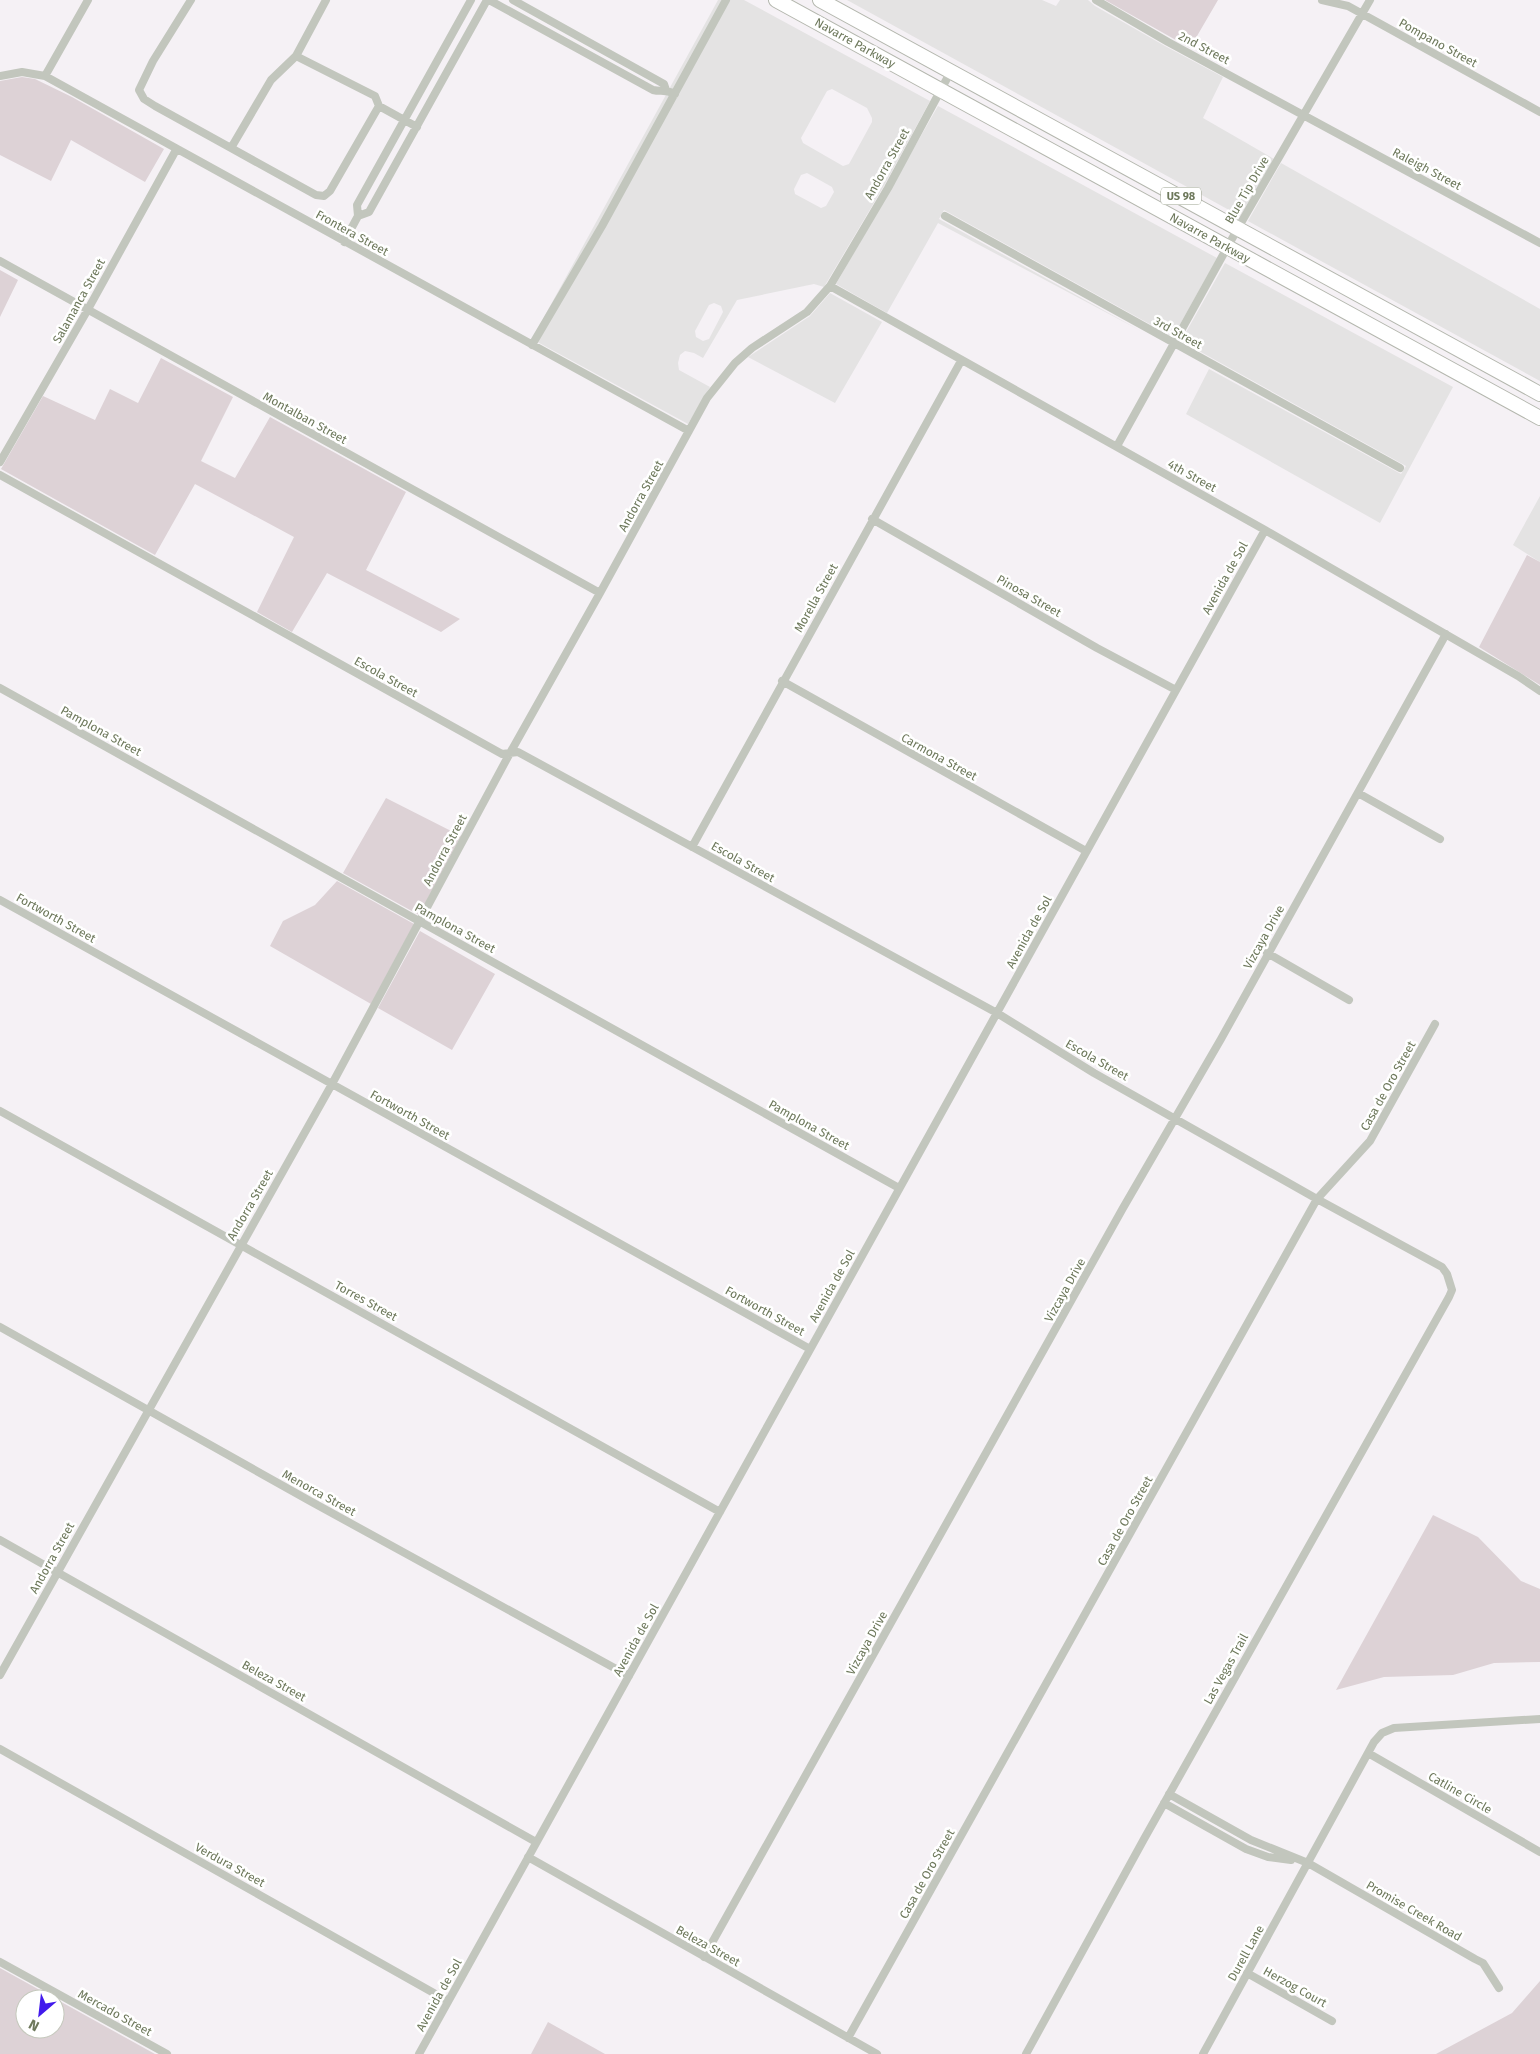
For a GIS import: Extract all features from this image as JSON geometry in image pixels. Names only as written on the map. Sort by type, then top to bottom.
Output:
[{"type":"highway","name":"Navarre Parkway","points":[[776,0],[1540,418]]},
{"type":"highway","name":"Navarre Parkway","points":[[820,0],[1540,394]]},
{"type":"highway","points":[[1441,364],[1454,364],[1540,411]]},
{"type":"street","points":[[45,76],[88,0]]},
{"type":"street","points":[[190,0],[153,61],[140,90],[144,99],[155,106],[316,195],[324,196],[330,191],[379,106]]},
{"type":"street","points":[[231,148],[271,80],[296,56],[326,0]]},
{"type":"street","points":[[344,242],[358,216],[357,205],[471,0]]},
{"type":"street","points":[[512,0],[664,84],[666,90]]},
{"type":"street","points":[[532,345],[602,226],[726,0]]},
{"type":"street","name":"2nd Street","points":[[1096,0],[1303,116]]},
{"type":"street","name":"Pompano Street","points":[[1322,0],[1348,6],[1362,16],[1540,112]]},
{"type":"street","name":"Blue Tip Drive","points":[[1117,446],[1238,228],[1370,0]]},
{"type":"street","points":[[358,216],[369,212],[486,2],[653,90],[666,90],[675,94]]},
{"type":"street","points":[[296,56],[375,96],[379,106],[417,127]]},
{"type":"street","name":"Andorra Street","points":[[0,1675],[240,1244],[332,1084],[510,753],[707,398],[735,363],[752,348],[807,312],[830,286],[888,188],[951,71]]},
{"type":"street","name":"Frontera Street","points":[[0,76],[22,72],[45,76],[176,150],[689,431]]},
{"type":"street","name":"Raleigh Street","points":[[1303,116],[1540,243]]},
{"type":"street","name":"Salamanca Street","points":[[0,462],[87,311],[176,150]]},
{"type":"street","name":"3rd Street","points":[[945,216],[1400,468]]},
{"type":"street","name":"Montalban Street","points":[[0,261],[87,311],[600,593]]},
{"type":"street","name":"4th Street","points":[[830,286],[1265,530],[1518,676],[1540,691]]},
{"type":"street","name":"Morella Street","points":[[692,847],[782,681],[961,361]]},
{"type":"street","name":"Escola Street","points":[[0,475],[502,754],[518,752],[997,1013],[1094,1072],[1442,1267],[1448,1274],[1452,1290],[1449,1297]]},
{"type":"street","name":"Pinosa Street","points":[[872,520],[1097,648],[1176,690]]},
{"type":"street","name":"Avenida de Sol","points":[[419,2054],[1265,530]]},
{"type":"street","name":"Vizcaya Drive","points":[[704,1956],[1446,634]]},
{"type":"street","name":"Carmona Street","points":[[782,681],[1086,851]]},
{"type":"street","name":"Pamplona Street","points":[[0,688],[899,1188]]},
{"type":"street","points":[[1358,793],[1440,839]]},
{"type":"street","name":"Fortworth Street","points":[[0,900],[810,1348]]},
{"type":"street","points":[[1267,954],[1349,1000]]},
{"type":"street","name":"Casa de Oro Street","points":[[848,2038],[1318,1199],[1370,1141],[1435,1024]]},
{"type":"street","name":"Torres Street","points":[[0,1111],[720,1512]]},
{"type":"street","name":"Las Vegas Trail","points":[[1026,2054],[1164,1802],[1449,1297]]},
{"type":"street","name":"Menorca Street","points":[[0,1327],[629,1676]]},
{"type":"street","name":"Beleza Street","points":[[0,1540],[536,1842]]},
{"type":"street","points":[[1308,1863],[1368,1754],[1382,1733],[1394,1728],[1540,1719]]},
{"type":"street","name":"Verdura Street","points":[[0,1749],[448,2001]]},
{"type":"street","name":"Catline Circle","points":[[1368,1754],[1540,1852]]},
{"type":"street","name":"Promise Creek Road","points":[[1169,1794],[1251,1840],[1308,1863],[1476,1958],[1483,1964],[1499,1988]]},
{"type":"street","name":"Promise Creek Road","points":[[1164,1802],[1254,1853],[1308,1863]]},
{"type":"street","name":"Beleza Street","points":[[528,1857],[877,2054]]},
{"type":"street","name":"Durell Lane","points":[[1203,2054],[1308,1863]]},
{"type":"street","name":"Mercado Street","points":[[0,1962],[167,2054]]},
{"type":"street","name":"Herzog Court","points":[[1247,1973],[1332,2021]]},
{"type":"shaded area","points":[[718,0],[744,0],[930,101],[884,186],[824,287],[814,284],[737,300],[703,358],[685,351],[680,355],[679,370],[710,387],[688,424],[532,339]],"holes":[[[832,89],[867,108],[872,118],[872,122],[849,164],[843,166],[803,143],[801,138],[827,91]],[[807,173],[832,187],[834,192],[826,206],[821,208],[795,194],[794,189],[801,175]],[[714,303],[721,306],[723,312],[709,339],[703,341],[696,337],[695,331],[709,305]]]},
{"type":"shaded area","points":[[847,0],[1042,0],[1056,6],[1060,0],[1088,0],[1095,6],[1165,46],[1223,77],[1203,118],[1274,159],[1240,216]]},
{"type":"shaded area","points":[[1105,0],[1218,0],[1190,48]]},
{"type":"shaded area","points":[[22,77],[35,79],[72,97],[164,149],[145,182],[71,140],[51,181],[0,155],[0,81]]},
{"type":"shaded area","points":[[938,106],[1217,258],[1173,337],[944,210],[939,219],[1141,331],[938,223],[887,313],[836,284]]},
{"type":"shaded area","points":[[1281,163],[1540,309],[1540,381],[1248,221]]},
{"type":"shaded area","points":[[1225,263],[1453,387],[1380,523],[1186,414],[1209,369],[1401,474],[1406,466],[1181,341]]},
{"type":"shaded area","points":[[0,270],[18,280],[0,317]]},
{"type":"shaded area","points":[[830,293],[882,322],[835,403],[748,357],[810,316]]},
{"type":"shaded area","points":[[161,358],[233,397],[201,461],[235,478],[270,417],[406,492],[366,570],[460,619],[441,632],[327,573],[292,632],[257,612],[294,537],[195,484],[155,555],[1,469],[43,396],[95,420],[110,389],[138,403]]},
{"type":"shaded area","points":[[1540,496],[1540,562],[1513,545]]},
{"type":"shaded area","points":[[1527,555],[1540,562],[1540,685],[1479,647]]},
{"type":"shaded area","points":[[386,798],[461,836],[419,915],[343,873]]},
{"type":"shaded area","points":[[337,881],[414,924],[371,1004],[270,946],[283,921],[315,905]]},
{"type":"shaded area","points":[[420,931],[495,974],[452,1050],[378,1008]]},
{"type":"shaded area","points":[[1433,1515],[1478,1537],[1521,1581],[1540,1589],[1540,1662],[1494,1663],[1453,1675],[1384,1677],[1336,1690]]},
{"type":"shaded area","points":[[0,1968],[38,1989],[15,1989],[15,2039],[65,2039],[65,2004],[155,2054],[0,2054]]},
{"type":"shaded area","points":[[1540,1981],[1540,2054],[1436,2054],[1512,2013]]},
{"type":"shaded area","points":[[548,2022],[605,2054],[531,2054]]}]
